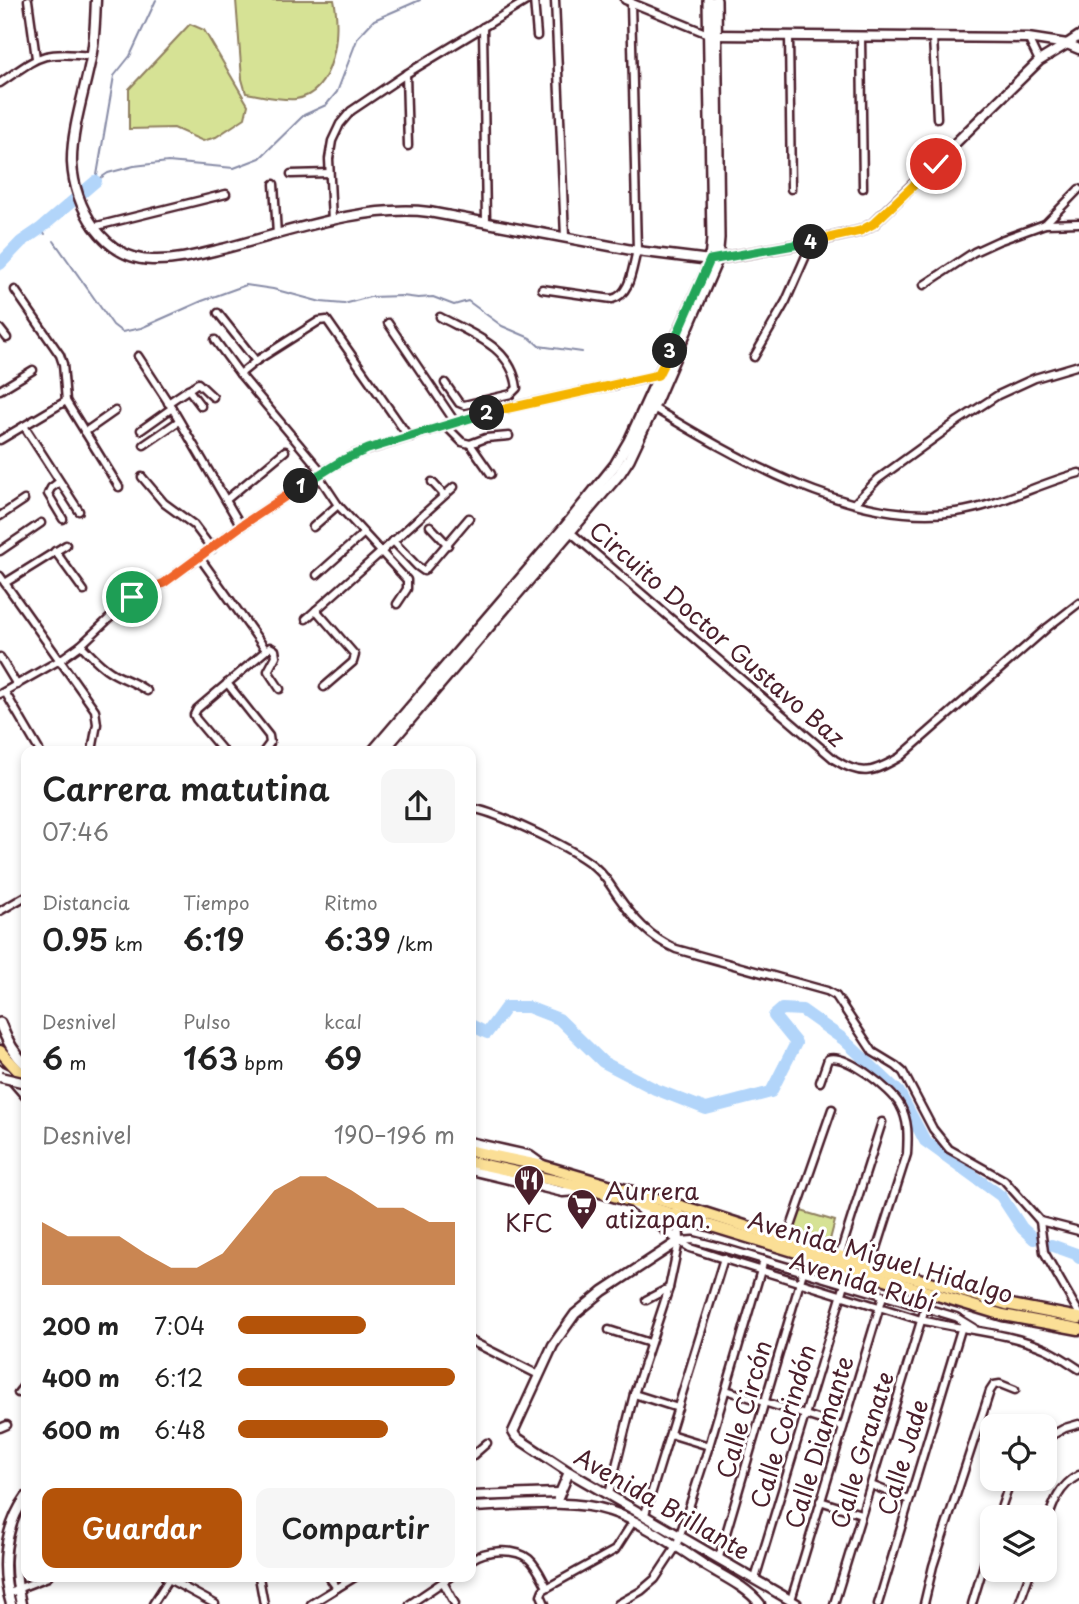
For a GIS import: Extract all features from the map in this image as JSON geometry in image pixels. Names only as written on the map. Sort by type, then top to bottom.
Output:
[{"type":"main road","points":[[387,746],[568,530],[615,465],[650,406],[714,260],[712,35],[708,0]]},
{"type":"main road","points":[[712,35],[716,0]]},
{"type":"main road","points":[[377,746],[568,530]]},
{"type":"main road","points":[[0,1023],[6,1040],[21,1060]]},
{"type":"main road","points":[[0,1051],[21,1074]]},
{"type":"main road","points":[[2,1073],[21,1079]]},
{"type":"main road","points":[[476,1144],[529,1156],[543,1166]]},
{"type":"main road","name":"Avenida Miguel Hidalgo","points":[[476,1151],[543,1166],[677,1205],[785,1244],[870,1270],[1006,1304],[1079,1315]]},
{"type":"main road","name":"Avenida Miguel Hidalgo","points":[[476,1163],[584,1187],[678,1217],[785,1244]]},
{"type":"main road","name":"Avenida Miguel Hidalgo","points":[[870,1270],[1003,1314],[1079,1329]]},
{"type":"street","points":[[28,0],[36,58]]},
{"type":"street","points":[[96,0],[92,56],[74,140],[72,161],[75,182],[93,227],[110,244],[127,255],[150,260],[181,259],[376,211],[403,210],[486,222],[637,251],[714,260],[860,231],[885,215],[1040,61],[1079,36]]},
{"type":"street","points":[[332,222],[329,173],[332,141],[340,124],[360,104],[528,0]]},
{"type":"street","points":[[534,0],[537,36]]},
{"type":"street","points":[[555,0],[565,237]]},
{"type":"street","points":[[542,289],[618,298],[626,289],[637,251],[628,1],[712,35],[1028,38],[1067,44],[1079,49]]},
{"type":"street","points":[[483,27],[486,222]]},
{"type":"street","points":[[789,36],[790,189]]},
{"type":"street","points":[[861,37],[863,188]]},
{"type":"street","points":[[933,37],[937,118]]},
{"type":"street","points":[[1028,38],[1040,61]]},
{"type":"street","points":[[0,83],[36,58],[53,53],[92,56]]},
{"type":"street","points":[[406,74],[408,146]]},
{"type":"street","points":[[291,174],[329,173]]},
{"type":"street","points":[[274,184],[277,235]]},
{"type":"street","points":[[1045,224],[1079,189]]},
{"type":"street","points":[[93,227],[226,194]]},
{"type":"street","points":[[924,285],[989,244],[1045,224],[1079,223]]},
{"type":"street","points":[[754,357],[786,301],[812,242]]},
{"type":"street","points":[[15,289],[62,359],[66,401],[119,487]]},
{"type":"street","points":[[218,313],[256,361]]},
{"type":"street","points":[[440,317],[490,344],[507,358],[517,383],[515,391],[485,401],[461,405],[445,383]]},
{"type":"street","points":[[240,374],[319,321],[327,320],[408,436]]},
{"type":"street","points":[[388,323],[455,422]]},
{"type":"street","points":[[0,329],[7,338]]},
{"type":"street","points":[[215,341],[320,473],[338,505],[408,583],[397,604]]},
{"type":"street","points":[[138,356],[241,526]]},
{"type":"street","points":[[855,503],[878,479],[958,421],[998,396],[1035,378],[1079,365]]},
{"type":"street","points":[[0,390],[33,370]]},
{"type":"street","points":[[36,746],[3,693],[60,660],[81,645],[125,602],[164,583],[241,526],[320,473],[355,454],[489,412],[662,375]]},
{"type":"street","points":[[141,430],[196,383],[201,383],[214,397]]},
{"type":"street","points":[[188,389],[201,406]]},
{"type":"street","points":[[0,440],[66,401]]},
{"type":"street","points":[[485,401],[489,412]]},
{"type":"street","points":[[650,406],[714,445],[770,472],[819,492],[903,513],[956,512],[1003,500],[1079,473]]},
{"type":"street","points":[[85,432],[115,411]]},
{"type":"street","points":[[144,445],[179,421]]},
{"type":"street","points":[[445,425],[462,442],[470,444],[486,438],[509,436]]},
{"type":"street","points":[[24,426],[79,511]]},
{"type":"street","points":[[470,444],[491,474]]},
{"type":"street","points":[[226,500],[285,451]]},
{"type":"street","points":[[142,477],[164,503],[194,525],[212,549]]},
{"type":"street","points":[[59,482],[48,494],[63,519]]},
{"type":"street","points":[[432,482],[444,495]]},
{"type":"street","points":[[306,619],[454,486]]},
{"type":"street","points":[[0,516],[23,499]]},
{"type":"street","points":[[313,527],[338,505]]},
{"type":"street","points":[[393,541],[424,571],[470,518]]},
{"type":"street","points":[[0,551],[41,523]]},
{"type":"street","points":[[430,526],[448,545]]},
{"type":"street","name":"Circuito Doctor Gustavo Baz","points":[[568,530],[835,760],[860,772],[882,767],[900,757],[1038,635],[1079,603]]},
{"type":"street","points":[[317,575],[363,534]]},
{"type":"street","points":[[5,583],[66,545]]},
{"type":"street","points":[[55,551],[84,591]]},
{"type":"street","points":[[200,558],[265,647],[276,653],[268,671],[280,689]]},
{"type":"street","points":[[0,576],[97,717],[93,746]]},
{"type":"street","points":[[316,610],[355,655],[352,662],[324,687]]},
{"type":"street","points":[[81,645],[113,674],[133,681],[147,691]]},
{"type":"street","points":[[219,746],[194,715],[197,709],[265,647]]},
{"type":"street","points":[[0,657],[17,685]]},
{"type":"street","points":[[226,683],[269,736],[271,743],[268,746]]},
{"type":"street","points":[[476,809],[524,828],[590,863],[605,878],[641,926],[662,943],[827,991],[836,996],[873,1052],[903,1072],[940,1140],[957,1154],[1003,1180],[1040,1221],[1079,1231]]},
{"type":"street","points":[[0,911],[21,899]]},
{"type":"street","points":[[820,1083],[828,1059],[835,1057],[844,1060],[890,1093],[899,1103],[906,1119],[907,1154],[870,1270]]},
{"type":"street","points":[[2,1073],[21,1091]]},
{"type":"street","points":[[785,1244],[832,1109]]},
{"type":"street","points":[[838,1261],[882,1122]]},
{"type":"street","points":[[476,1171],[563,1192],[584,1187]]},
{"type":"street","points":[[634,1203],[679,1241]]},
{"type":"street","points":[[609,1494],[634,1394],[669,1288],[679,1241],[677,1205]]},
{"type":"street","points":[[1040,1221],[1044,1252],[1079,1315]]},
{"type":"street","name":"Avenida Rubí","points":[[679,1241],[693,1240],[727,1249],[925,1308],[964,1321],[976,1329]]},
{"type":"street","points":[[476,1344],[539,1375],[552,1345],[575,1314],[603,1291],[679,1241]]},
{"type":"street","name":"Avenida Rubí","points":[[679,1241],[690,1248],[921,1320],[961,1329],[976,1329],[1044,1348],[1079,1369]]},
{"type":"street","points":[[645,1514],[727,1249]]},
{"type":"street","points":[[618,1604],[641,1591],[655,1579],[681,1535],[764,1260]]},
{"type":"street","name":"Calle Circón","points":[[719,1557],[803,1272]]},
{"type":"street","name":"Calle Corindón","points":[[755,1579],[845,1284]]},
{"type":"street","points":[[646,1300],[669,1288]]},
{"type":"street","name":"Calle Diamante","points":[[794,1602],[820,1500],[883,1296]]},
{"type":"street","name":"Calle Granate","points":[[834,1604],[925,1308]]},
{"type":"street","name":"Calle Jade","points":[[878,1604],[964,1321]]},
{"type":"street","points":[[609,1330],[650,1343]]},
{"type":"street","name":"Avenida Brillante","points":[[539,1375],[513,1432],[569,1472],[794,1602]]},
{"type":"street","points":[[924,1604],[933,1566],[993,1385],[1000,1384],[1015,1390]]},
{"type":"street","points":[[18,1393],[21,1389]]},
{"type":"street","points":[[726,1390],[844,1427]]},
{"type":"street","points":[[634,1394],[678,1408]]},
{"type":"street","points":[[1057,1432],[1079,1424]]},
{"type":"street","points":[[670,1434],[709,1446]]},
{"type":"street","points":[[476,1453],[487,1443]]},
{"type":"street","points":[[557,1504],[558,1493],[569,1472]]},
{"type":"street","points":[[1053,1505],[1064,1486],[1079,1475]]},
{"type":"street","points":[[871,1485],[909,1500]]},
{"type":"street","points":[[476,1496],[558,1493]]},
{"type":"street","points":[[820,1500],[862,1514]]},
{"type":"street","name":"Avenida Brillante","points":[[476,1507],[557,1504],[606,1509],[676,1546],[747,1592],[760,1604]]},
{"type":"street","points":[[9,1600],[4,1565],[6,1550],[21,1506]]},
{"type":"street","points":[[545,1604],[541,1595],[547,1587],[615,1550],[633,1522]]},
{"type":"street","points":[[21,1534],[16,1549],[15,1576],[21,1604]]},
{"type":"street","points":[[476,1557],[484,1553],[521,1554],[536,1566],[547,1587]]},
{"type":"street","points":[[972,1604],[980,1580]]},
{"type":"street","points":[[9,1600],[17,1589],[35,1582]]},
{"type":"street","points":[[153,1604],[165,1582]]},
{"type":"street","points":[[174,1582],[215,1604]]},
{"type":"street","points":[[260,1582],[264,1604]]},
{"type":"street","points":[[333,1582],[337,1588]]},
{"type":"street","points":[[311,1604],[347,1582]]},
{"type":"street","points":[[410,1604],[443,1582],[456,1604]]},
{"type":"street","points":[[1019,1604],[1027,1582]]},
{"type":"street","points":[[324,1596],[330,1604]]},
{"type":"green space","points":[[236,0],[334,0],[336,28],[332,59],[327,73],[309,94],[296,99],[278,99],[246,93],[242,79]]},
{"type":"green space","points":[[190,24],[204,30],[248,105],[245,118],[216,137],[203,141],[174,128],[129,129],[129,89]]},
{"type":"green space","points":[[801,1211],[835,1221],[827,1251],[788,1241]]},
{"type":"waterway","points":[[96,181],[114,76],[130,56],[156,0]]},
{"type":"waterway","points":[[96,181],[108,173],[134,166],[168,162],[234,168],[260,158],[304,115],[326,105],[337,92],[358,37],[374,20],[420,0]]},
{"type":"waterway","points":[[0,264],[21,242],[96,181]]},
{"type":"waterway","points":[[40,229],[45,234]]},
{"type":"waterway","points":[[54,241],[113,325],[122,332],[141,328],[246,285],[321,302],[344,304],[370,297],[402,296],[433,297],[454,305],[468,301],[502,326],[530,338],[539,346],[582,352]]},
{"type":"waterway","points":[[476,1028],[487,1033],[506,1007],[528,1007],[559,1019],[603,1062],[655,1089],[706,1109],[771,1092],[796,1043],[774,1016],[782,1009],[802,1010],[843,1039],[899,1092],[925,1141],[1001,1196],[1022,1228],[1034,1239]]},
{"type":"waterway","points":[[1051,1245],[1076,1254],[1079,1258]]},
{"type":"place","name":"KFC","points":[[529,1207]]},
{"type":"place","name":"Aurrera atizapan.","points":[[582,1231]]},
{"type":"route","points":[[132,597],[164,583],[241,526],[322,472],[355,454],[489,412],[658,375],[710,260],[860,231],[885,215],[936,164]]}]
